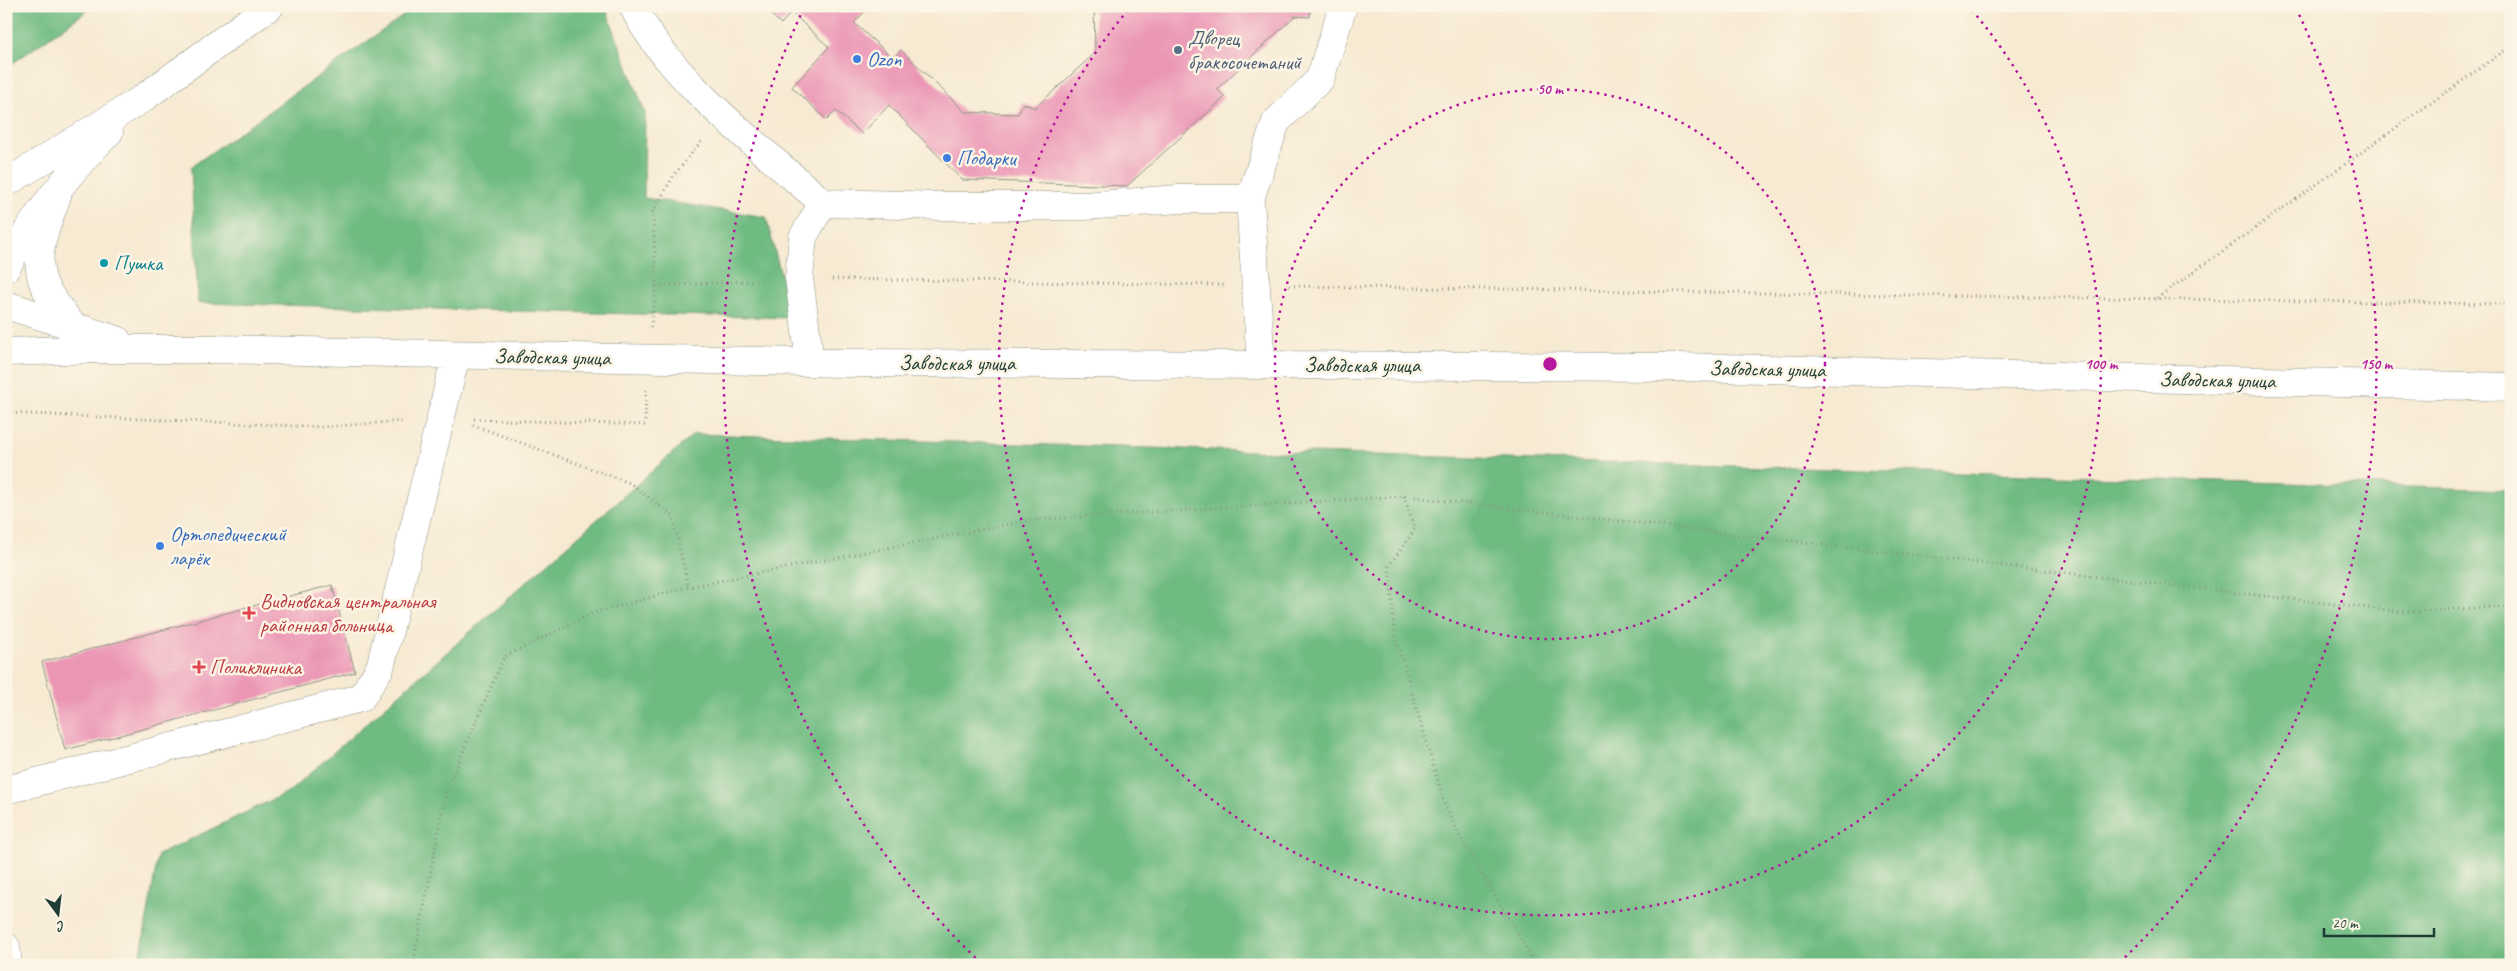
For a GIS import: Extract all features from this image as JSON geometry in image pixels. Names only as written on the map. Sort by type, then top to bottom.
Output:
[{"type":"street","points":[[6,183],[142,99],[270,6]]},
{"type":"street","points":[[633,6],[670,64],[823,203],[943,206],[1084,206],[1179,199],[1250,199]]},
{"type":"street","points":[[1261,364],[1250,199],[1276,122],[1320,79],[1343,6]]},
{"type":"street","points":[[6,268],[61,183],[142,99]]},
{"type":"street","points":[[61,183],[45,229],[40,259],[46,288],[73,327]]},
{"type":"street","points":[[810,362],[799,278],[803,236],[823,203]]},
{"type":"street","points":[[6,305],[122,342],[213,349]]},
{"type":"street","points":[[6,352],[98,349],[213,349]]},
{"type":"street","name":"Заводская улица","points":[[213,349],[810,362],[1678,367],[2511,387]]},
{"type":"street","points":[[6,790],[361,698],[380,668],[447,419],[456,355]]},
{"type":"street","points":[[6,947],[8,965]]},
{"type":"path","points":[[2156,298],[2511,46]]},
{"type":"path","points":[[6,413],[321,426],[447,419],[645,425],[647,359],[656,286],[653,212],[674,175],[724,115]]},
{"type":"path","points":[[656,286],[799,278],[2511,304]]},
{"type":"path","points":[[447,419],[630,483],[673,516],[688,587]]},
{"type":"path","points":[[1404,496],[1414,530],[1389,566],[1395,634],[1445,806],[1462,840],[1536,965]]},
{"type":"path","points":[[413,965],[446,792],[504,657],[592,613],[688,587],[1030,520],[1404,496],[2403,612],[2511,606]]},
{"type":"green space","points":[[6,6],[94,6],[6,68]]},
{"type":"green space","points":[[417,6],[605,6],[645,113],[644,198],[766,217],[792,318],[198,303],[191,167]]},
{"type":"green space","points":[[694,434],[2511,490],[2511,965],[139,965],[158,855],[290,791]]},
{"type":"building","points":[[762,6],[870,6],[854,23],[893,58],[901,50],[965,112],[1018,114],[1023,103],[1035,108],[1095,53],[1094,6],[1125,6],[1172,11],[1177,6],[1310,6],[1310,17],[1295,16],[1217,89],[1225,97],[1127,186],[962,180],[889,105],[862,134],[836,111],[827,120],[792,87],[829,47],[791,12],[781,24]]},
{"type":"building","name":"Поликлиника","points":[[332,585],[355,672],[65,750],[42,662]]},
{"type":"place","name":"Дворец бракосочетаний","points":[[1178,50]]},
{"type":"place","name":"Ozon","points":[[857,59]]},
{"type":"place","name":"Подарки","points":[[947,158]]},
{"type":"place","name":"Пушка","points":[[104,263]]},
{"type":"place","name":"Ортопедический ларёк","points":[[160,546]]},
{"type":"place","name":"Видновская центральная районная больница","points":[[249,613]]},
{"type":"place","name":"Поликлиника","points":[[199,667]]}]
